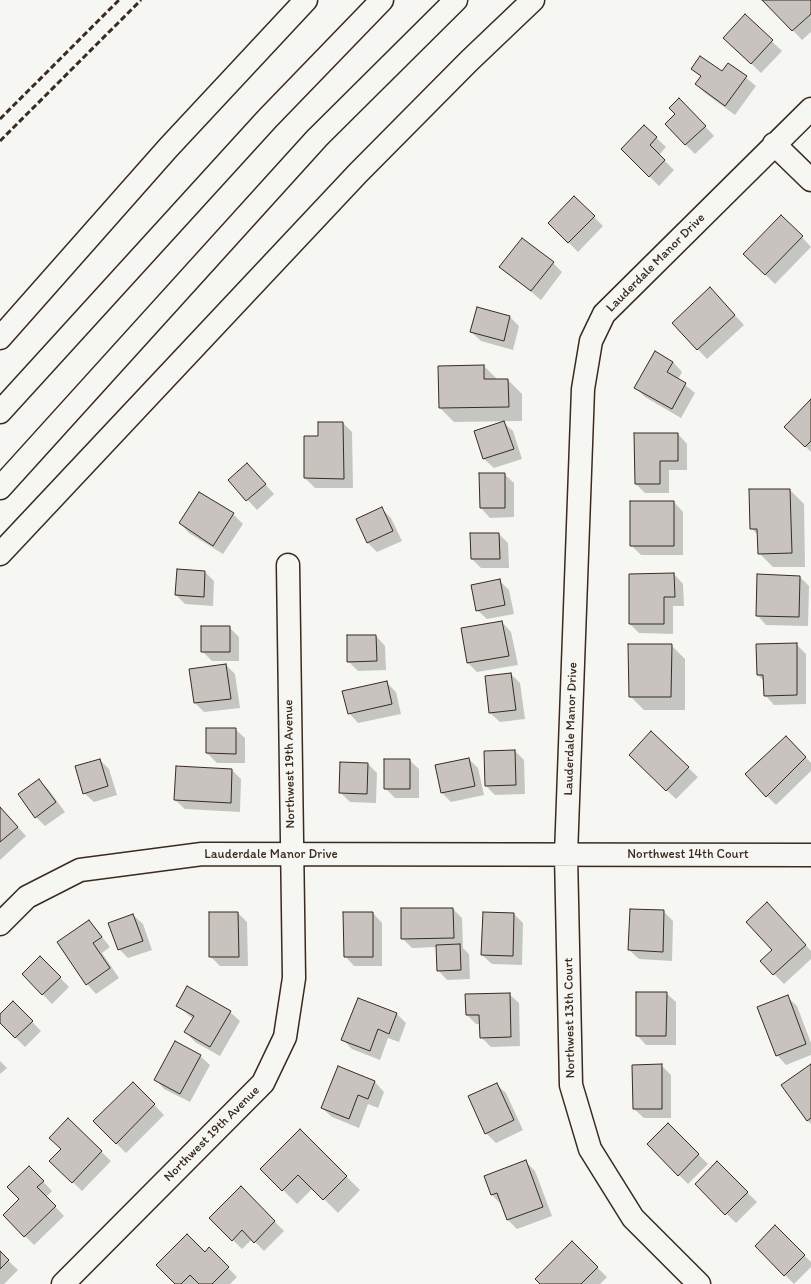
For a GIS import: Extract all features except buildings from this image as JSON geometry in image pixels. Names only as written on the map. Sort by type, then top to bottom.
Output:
[{"type":"main road","points":[[3,334],[168,148],[306,0]]},
{"type":"main road","points":[[0,412],[257,130],[382,0]]},
{"type":"main road","points":[[0,488],[317,138],[456,0]]},
{"type":"main road","points":[[0,554],[358,173],[469,61],[533,0]]},
{"type":"main road","name":"Lauderdale Manor Drive","points":[[0,924],[27,897],[80,870],[202,854],[566,855],[583,389],[591,341],[604,314],[811,109]]},
{"type":"main road","points":[[774,144],[811,180]]},
{"type":"main road","name":"Northwest 19th Avenue","points":[[63,1284],[263,1083],[285,1037],[294,978],[291,855],[288,565]]},
{"type":"main road","name":"Northwest 14th Court","points":[[566,855],[811,854]]},
{"type":"main road","name":"Northwest 13th Court","points":[[566,855],[571,1085],[590,1149],[633,1218],[699,1284]]},
{"type":"railway","points":[[0,119],[119,0]]},
{"type":"railway","points":[[0,141],[141,0]]}]
